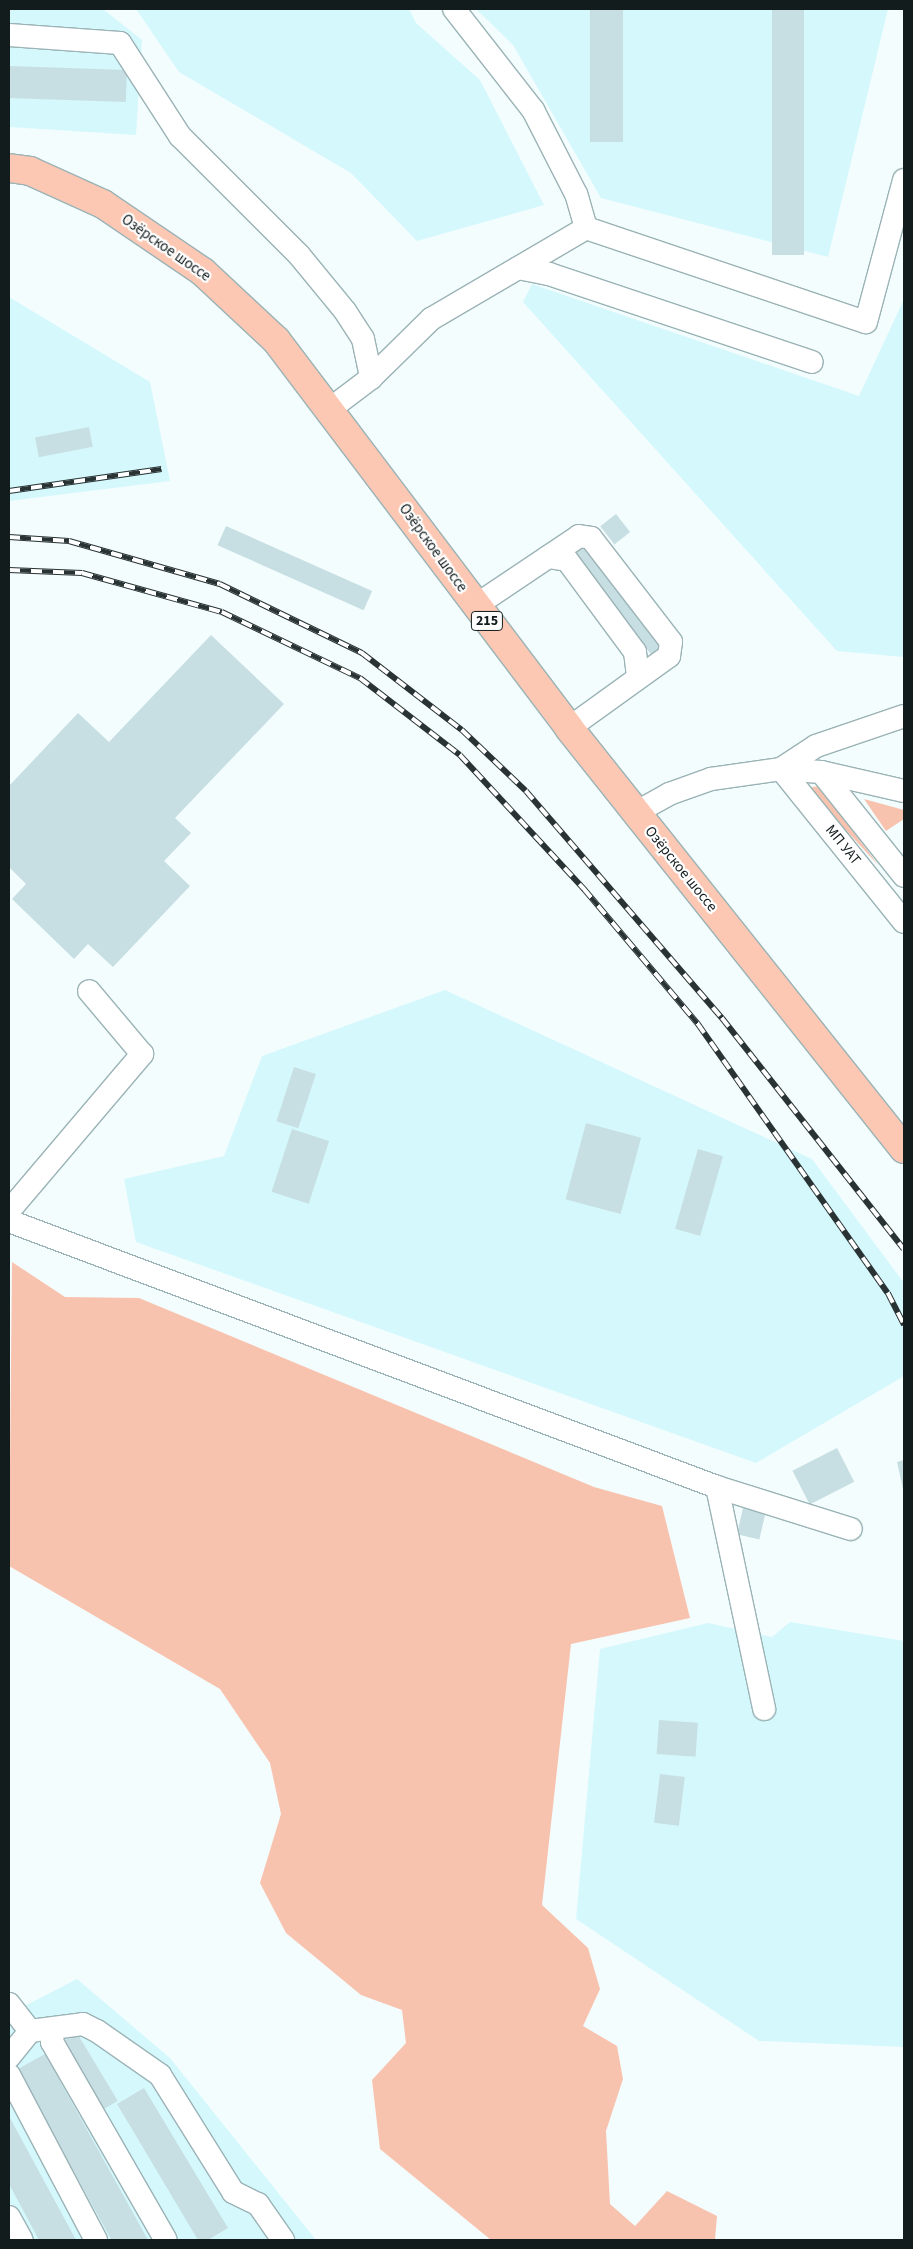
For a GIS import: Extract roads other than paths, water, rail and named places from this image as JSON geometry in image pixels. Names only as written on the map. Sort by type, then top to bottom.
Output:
[{"type":"main road","name":"Озёрское шоссе","points":[[9,168],[30,171],[103,204],[204,272],[276,340],[330,408],[476,606],[569,728],[904,1149]]},
{"type":"street","points":[[454,9],[532,110],[576,194],[586,228]]},
{"type":"street","points":[[9,35],[120,43],[180,136],[299,255],[345,311],[363,339],[372,378]]},
{"type":"street","points":[[330,408],[372,378],[431,319],[586,228],[866,322],[904,180]]},
{"type":"street","points":[[518,268],[549,274],[812,362]]},
{"type":"street","points":[[476,606],[579,536],[591,538],[671,642],[669,656],[569,728]]},
{"type":"street","points":[[548,556],[567,560],[635,652],[638,678]]},
{"type":"street","points":[[781,769],[816,746],[904,716]]},
{"type":"street","points":[[636,813],[669,794],[711,779],[781,769],[821,772],[904,791]]},
{"type":"street","name":"МП УАТ","points":[[781,769],[904,922]]},
{"type":"street","points":[[821,772],[904,876]]},
{"type":"street","points":[[9,1211],[142,1054],[89,991]]},
{"type":"street","points":[[9,1222],[717,1487],[851,1529]]},
{"type":"street","points":[[717,1487],[764,1709]]},
{"type":"street","points":[[9,2004],[30,2031]]},
{"type":"street","points":[[9,2057],[30,2031],[83,2024],[160,2076],[233,2192],[258,2204],[282,2240]]},
{"type":"street","points":[[53,2029],[52,2042],[166,2240]]},
{"type":"street","points":[[9,2075],[96,2240]]},
{"type":"street","points":[[9,2217],[22,2240]]},
{"type":"railway","points":[[9,491],[161,469]]},
{"type":"railway","points":[[9,537],[69,541],[220,584],[362,653],[462,730],[526,791],[722,1018],[904,1249]]},
{"type":"railway","points":[[9,570],[82,573],[222,612],[360,678],[460,755],[584,889],[698,1024],[888,1293],[904,1325]]}]
